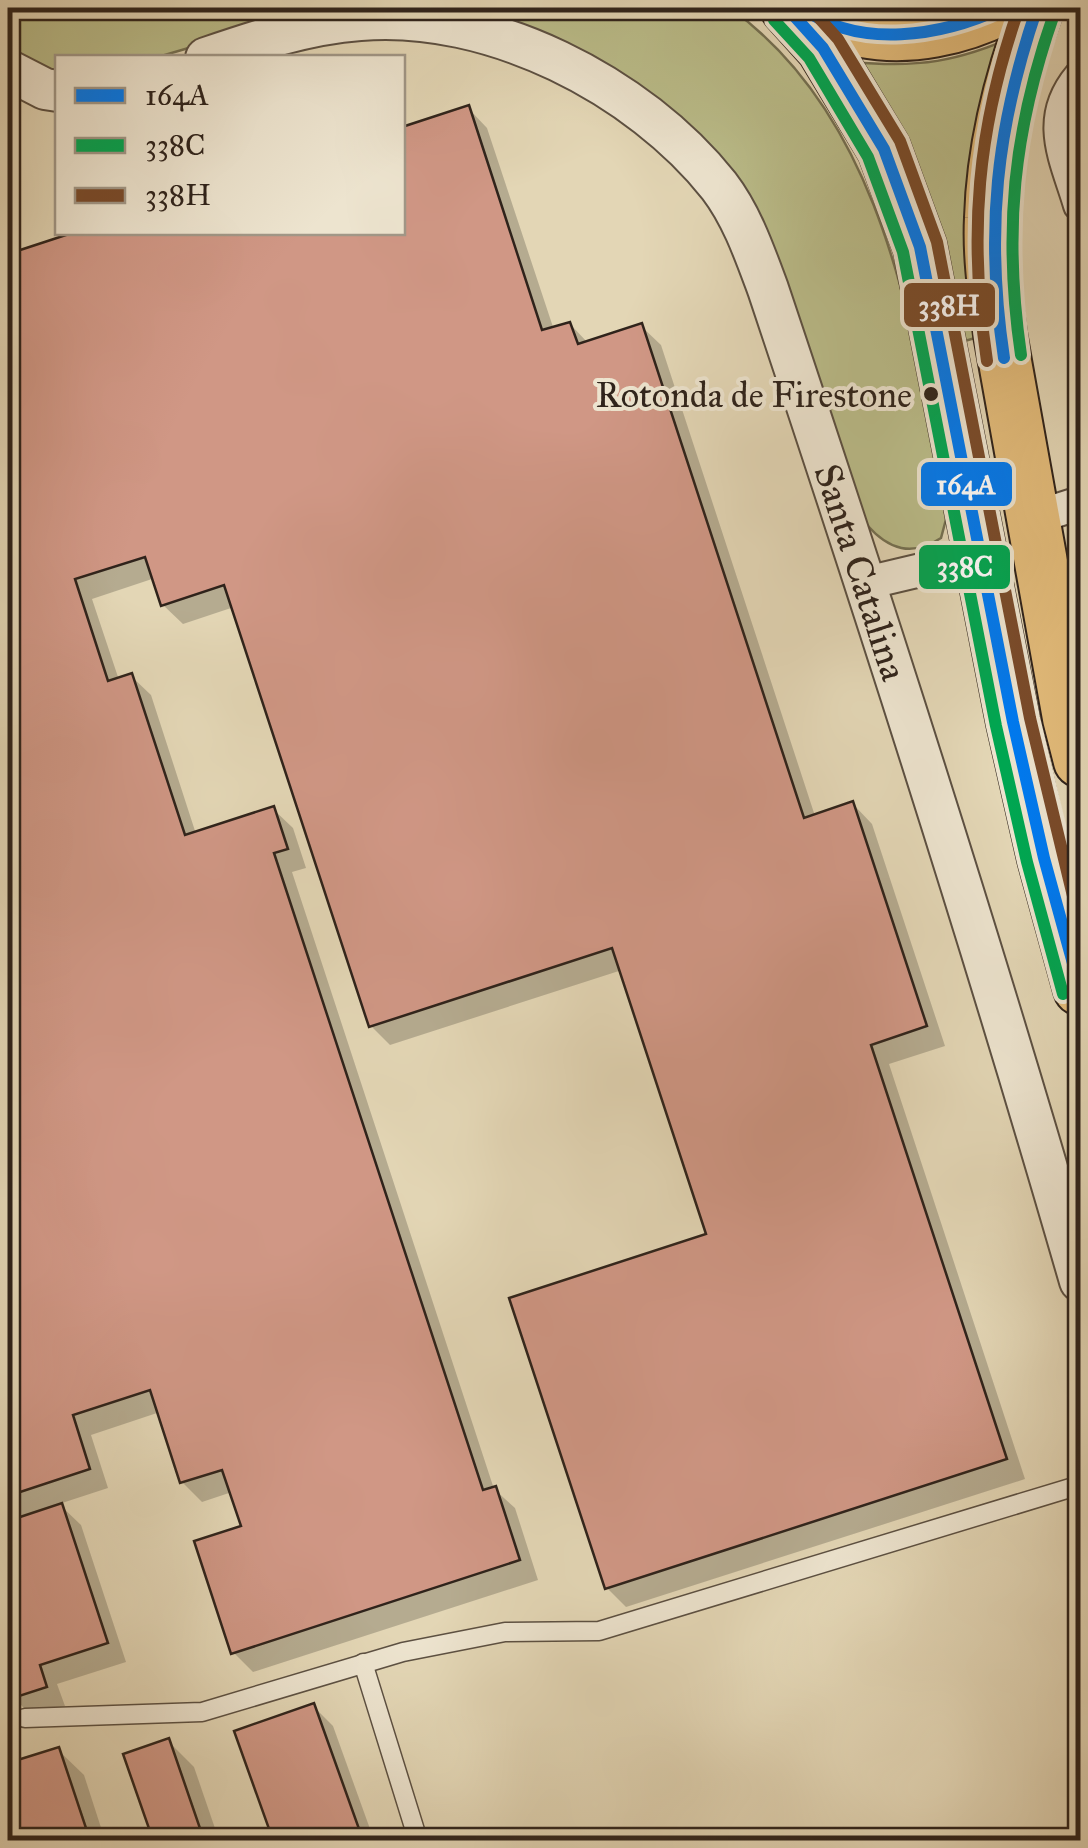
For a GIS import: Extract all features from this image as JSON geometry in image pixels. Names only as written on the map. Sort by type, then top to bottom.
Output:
[{"type":"main road","points":[[787,8],[823,48],[884,149],[920,247],[1013,722],[1044,858],[1080,988]]},
{"type":"main road","points":[[802,8],[862,31],[919,34],[975,22],[1002,8]]},
{"type":"main road","points":[[1037,8],[1002,121],[990,216],[992,270],[1000,334],[1057,511],[1070,718],[1080,761]]},
{"type":"street","name":"Santa Catalina","points":[[215,55],[299,28],[361,20],[409,19],[460,25],[513,41],[610,90],[654,122],[718,185],[750,244],[866,583],[1024,1085],[1080,1281]]},
{"type":"street","points":[[8,70],[55,91]]},
{"type":"street","points":[[1080,77],[1067,93],[1058,134],[1080,205]]},
{"type":"street","points":[[866,583],[980,556]]},
{"type":"lane","points":[[26,1718],[202,1712],[403,1652],[506,1632],[599,1630],[1080,1485]]},
{"type":"lane","points":[[363,1664],[418,1840]]},
{"type":"green space","points":[[56,8],[324,8],[165,55],[55,55],[55,79],[8,54],[8,20]]},
{"type":"green space","points":[[446,8],[730,8],[783,55],[825,109],[859,170],[884,235],[905,303],[949,508],[941,538],[920,548],[901,548],[867,525],[742,190]]},
{"type":"green space","points":[[1018,35],[985,335],[965,341],[853,62],[937,61]]},
{"type":"building","points":[[469,105],[542,330],[570,322],[578,344],[642,323],[804,818],[853,801],[927,1026],[871,1045],[1007,1459],[605,1589],[509,1298],[706,1234],[612,948],[369,1027],[224,585],[161,606],[145,557],[75,579],[108,681],[132,673],[185,835],[274,806],[288,849],[274,853],[483,1490],[496,1486],[520,1560],[231,1654],[194,1541],[241,1526],[222,1470],[180,1483],[150,1390],[73,1415],[90,1469],[8,1496],[8,254],[66,235],[405,235],[405,126]]},
{"type":"building","points":[[62,1503],[108,1643],[40,1665],[47,1687],[10,1699],[8,1521]]},
{"type":"building","points":[[314,1703],[363,1840],[273,1840],[234,1731]]},
{"type":"building","points":[[169,1738],[204,1840],[153,1840],[123,1754]]},
{"type":"building","points":[[59,1747],[90,1840],[8,1840],[8,1763]]},
{"type":"transit line","name":"164A","points":[[787,8],[823,48],[884,149],[920,247],[1013,722],[1044,858],[1080,989]]},
{"type":"transit line","name":"164A","points":[[802,8],[849,30],[875,34],[954,26],[1002,8]]},
{"type":"transit line","name":"338H","points":[[810,8],[838,39],[900,141],[937,242],[1030,718],[1080,925]]},
{"type":"transit line","name":"338H","points":[[987,361],[978,270],[980,182],[994,96],[1019,8]]},
{"type":"transit line","name":"164A","points":[[1004,358],[995,267],[998,181],[1012,96],[1037,8]]},
{"type":"transit line","name":"338C","points":[[1021,355],[1013,266],[1015,182],[1029,99],[1054,14]]},
{"type":"transit line","name":"338C","points":[[774,20],[809,58],[868,157],[903,252],[996,726],[1063,994]]},
{"type":"place","name":"Rotonda de Firestone","points":[[931,394]]}]
